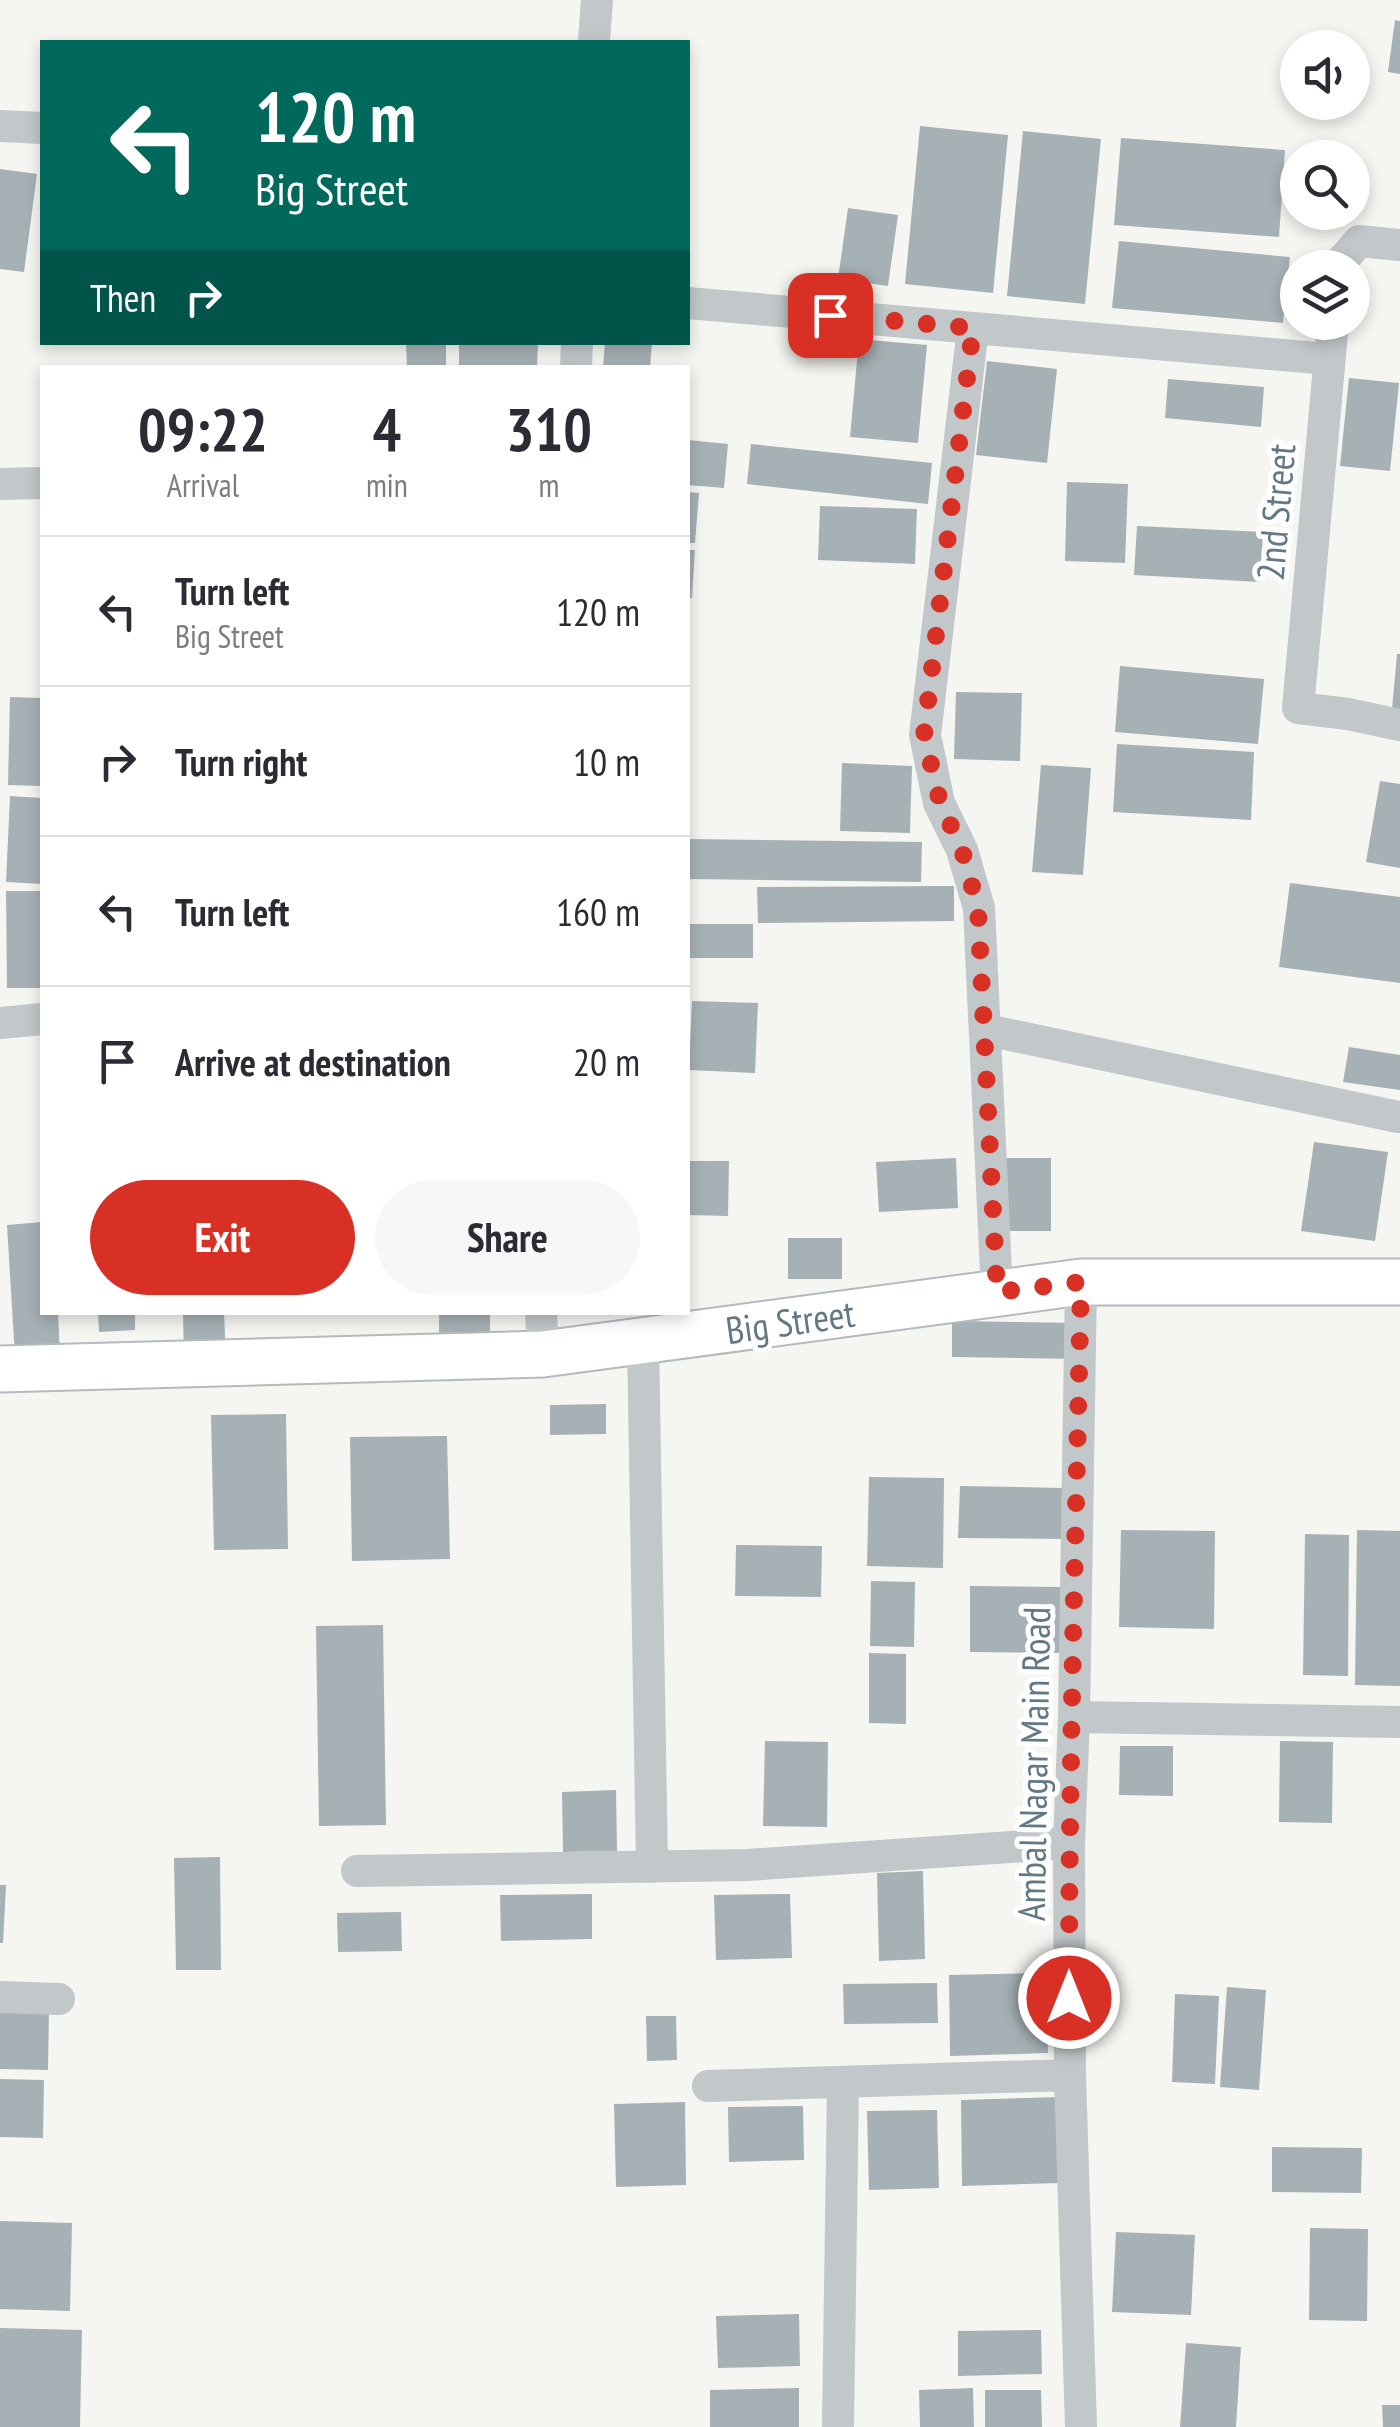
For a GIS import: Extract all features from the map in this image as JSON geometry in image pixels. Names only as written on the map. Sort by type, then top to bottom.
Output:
[{"type":"street","points":[[594,40],[597,0]]},
{"type":"street","points":[[0,126],[40,128]]},
{"type":"street","points":[[1370,250],[1400,245]]},
{"type":"street","points":[[690,303],[1328,358]]},
{"type":"street","points":[[973,328],[924,735],[940,802],[962,850],[978,908],[997,1292]]},
{"type":"street","name":"2nd Street","points":[[1330,340],[1298,708],[1400,725]]},
{"type":"street","points":[[0,484],[40,483]]},
{"type":"street","points":[[0,1023],[40,1019]]},
{"type":"street","points":[[986,1030],[1398,1117]]},
{"type":"street","name":"Big Street","points":[[0,1370],[542,1333],[643,1342],[1081,1282],[1400,1282]]},
{"type":"street","name":"Ambal Nagar Main Road","points":[[1080,2427],[1070,2076],[1069,1843],[1081,1282]]},
{"type":"street","points":[[643,1342],[652,1866]]},
{"type":"street","points":[[1074,1717],[1400,1722]]},
{"type":"street","points":[[357,1871],[747,1865],[1069,1843]]},
{"type":"street","points":[[0,1998],[59,1998]]},
{"type":"street","points":[[708,2086],[1070,2076]]},
{"type":"street","points":[[838,2427],[843,2084]]},
{"type":"building","points":[[1395,20],[1400,21],[1400,74],[1388,72]]},
{"type":"building","points":[[920,126],[1008,135],[993,293],[905,284]]},
{"type":"building","points":[[1023,131],[1101,139],[1085,304],[1007,296]]},
{"type":"building","points":[[1121,138],[1280,150],[1279,237],[1114,225]]},
{"type":"building","points":[[0,169],[37,174],[24,272],[0,269]]},
{"type":"building","points":[[848,208],[898,215],[888,286],[838,279]]},
{"type":"building","points":[[1119,241],[1280,256],[1280,323],[1112,308]]},
{"type":"building","points":[[859,339],[927,345],[918,443],[850,437]]},
{"type":"building","points":[[406,345],[446,345],[446,365],[407,365]]},
{"type":"building","points":[[459,345],[538,345],[537,365],[459,365]]},
{"type":"building","points":[[605,345],[652,345],[650,365],[603,365]]},
{"type":"building","points":[[987,361],[1057,369],[1047,463],[976,455]]},
{"type":"building","points":[[1349,378],[1399,383],[1390,471],[1340,466]]},
{"type":"building","points":[[1168,379],[1264,387],[1261,427],[1165,418]]},
{"type":"building","points":[[690,440],[728,444],[724,488],[690,485]]},
{"type":"building","points":[[751,444],[932,463],[928,504],[747,484]]},
{"type":"building","points":[[1067,482],[1128,484],[1125,563],[1065,561]]},
{"type":"building","points":[[690,492],[699,493],[695,543],[690,543]]},
{"type":"building","points":[[820,506],[917,509],[915,564],[818,560]]},
{"type":"building","points":[[1137,526],[1263,532],[1260,582],[1134,575]]},
{"type":"building","points":[[690,550],[695,550],[692,598]]},
{"type":"building","points":[[1400,654],[1400,710],[1392,709]]},
{"type":"building","points":[[1120,666],[1264,679],[1258,744],[1115,732]]},
{"type":"building","points":[[956,692],[1022,693],[1020,761],[954,759]]},
{"type":"building","points":[[10,697],[40,698],[40,786],[8,785]]},
{"type":"building","points":[[1117,744],[1254,752],[1251,820],[1113,812]]},
{"type":"building","points":[[842,763],[912,766],[910,833],[840,831]]},
{"type":"building","points":[[1041,765],[1091,768],[1083,875],[1032,872]]},
{"type":"building","points":[[1380,781],[1400,784],[1400,868],[1366,862]]},
{"type":"building","points":[[10,796],[40,798],[40,884],[6,882]]},
{"type":"building","points":[[690,839],[922,842],[921,882],[690,879]]},
{"type":"building","points":[[1290,883],[1400,897],[1400,983],[1279,967]]},
{"type":"building","points":[[954,886],[954,921],[758,923],[757,887]]},
{"type":"building","points":[[6,891],[40,891],[40,988],[7,988]]},
{"type":"building","points":[[690,924],[753,924],[753,958],[690,958]]},
{"type":"building","points":[[692,1001],[758,1003],[755,1073],[690,1070]]},
{"type":"building","points":[[1349,1047],[1400,1055],[1400,1090],[1343,1082]]},
{"type":"building","points":[[1314,1142],[1388,1152],[1375,1241],[1301,1231]]},
{"type":"building","points":[[956,1158],[958,1208],[879,1212],[876,1162]]},
{"type":"building","points":[[1005,1158],[1051,1158],[1051,1231],[1005,1231]]},
{"type":"building","points":[[690,1161],[729,1161],[728,1216],[690,1215]]},
{"type":"building","points":[[40,1222],[40,1315],[58,1315],[60,1354],[15,1357],[7,1225]]},
{"type":"building","points":[[788,1238],[842,1238],[842,1279],[788,1279]]},
{"type":"building","points":[[98,1315],[135,1315],[135,1330],[99,1332]]},
{"type":"building","points":[[183,1315],[224,1315],[226,1359],[184,1359]]},
{"type":"building","points":[[439,1315],[490,1315],[490,1342],[439,1343]]},
{"type":"building","points":[[952,1321],[1078,1323],[1077,1359],[952,1357]]},
{"type":"building","points":[[606,1404],[606,1434],[550,1435],[550,1405]]},
{"type":"building","points":[[286,1414],[288,1549],[214,1550],[211,1415]]},
{"type":"building","points":[[447,1436],[450,1559],[352,1561],[350,1437]]},
{"type":"building","points":[[869,1477],[944,1478],[943,1568],[867,1566]]},
{"type":"building","points":[[960,1486],[1065,1488],[1065,1539],[958,1538]]},
{"type":"building","points":[[1121,1530],[1215,1531],[1214,1629],[1119,1627]]},
{"type":"building","points":[[1357,1530],[1400,1531],[1400,1686],[1355,1685]]},
{"type":"building","points":[[1305,1534],[1349,1535],[1348,1676],[1303,1675]]},
{"type":"building","points":[[736,1545],[822,1546],[821,1597],[735,1596]]},
{"type":"building","points":[[871,1581],[915,1582],[914,1647],[870,1646]]},
{"type":"building","points":[[970,1586],[1061,1587],[1060,1653],[970,1652]]},
{"type":"building","points":[[383,1625],[386,1825],[319,1826],[316,1626]]},
{"type":"building","points":[[869,1653],[906,1654],[906,1724],[869,1723]]},
{"type":"building","points":[[765,1741],[828,1742],[827,1827],[763,1826]]},
{"type":"building","points":[[1280,1741],[1333,1742],[1332,1823],[1279,1822]]},
{"type":"building","points":[[1120,1746],[1173,1746],[1173,1796],[1119,1795]]},
{"type":"building","points":[[616,1790],[617,1851],[563,1852],[562,1792]]},
{"type":"building","points":[[220,1857],[221,1970],[176,1970],[174,1858]]},
{"type":"building","points":[[923,1871],[925,1959],[879,1961],[877,1873]]},
{"type":"building","points":[[0,1885],[6,1885],[3,1943],[0,1943]]},
{"type":"building","points":[[592,1894],[592,1939],[501,1941],[500,1895]]},
{"type":"building","points":[[790,1894],[792,1958],[716,1960],[714,1895]]},
{"type":"building","points":[[401,1912],[402,1951],[338,1952],[337,1913]]},
{"type":"building","points":[[1046,1973],[1048,2053],[950,2056],[949,1975]]},
{"type":"building","points":[[937,1983],[938,2023],[844,2024],[843,1984]]},
{"type":"building","points":[[1227,1987],[1266,1990],[1259,2090],[1220,2087]]},
{"type":"building","points":[[1175,1994],[1219,1996],[1215,2084],[1172,2082]]},
{"type":"building","points":[[0,2010],[49,2011],[48,2070],[0,2069]]},
{"type":"building","points":[[646,2016],[676,2016],[677,2060],[647,2061]]},
{"type":"building","points":[[0,2079],[44,2080],[43,2138],[0,2137]]},
{"type":"building","points":[[1060,2097],[1061,2183],[962,2186],[961,2100]]},
{"type":"building","points":[[685,2102],[686,2185],[616,2187],[614,2104]]},
{"type":"building","points":[[803,2106],[804,2160],[729,2162],[728,2107]]},
{"type":"building","points":[[937,2110],[939,2188],[869,2190],[867,2111]]},
{"type":"building","points":[[1272,2147],[1362,2148],[1361,2193],[1272,2192]]},
{"type":"building","points":[[0,2221],[72,2223],[70,2311],[0,2309]]},
{"type":"building","points":[[1310,2228],[1368,2229],[1367,2321],[1309,2320]]},
{"type":"building","points":[[1116,2232],[1195,2235],[1191,2315],[1112,2312]]},
{"type":"building","points":[[799,2314],[800,2366],[718,2368],[716,2316]]},
{"type":"building","points":[[0,2328],[82,2330],[80,2427],[0,2427]]},
{"type":"building","points":[[1041,2330],[1042,2374],[958,2376],[958,2331]]},
{"type":"building","points":[[1186,2343],[1241,2347],[1236,2427],[1180,2427]]},
{"type":"building","points":[[799,2388],[799,2427],[710,2427],[710,2390]]},
{"type":"building","points":[[973,2388],[974,2427],[920,2427],[919,2390]]},
{"type":"building","points":[[985,2390],[1041,2390],[1042,2427],[985,2427]]},
{"type":"building","points":[[1382,2405],[1400,2405],[1400,2427],[1383,2427]]},
{"type":"route","points":[[830,315],[973,328],[924,735],[940,802],[962,850],[978,908],[997,1292],[1081,1282],[1069,1998]]}]
